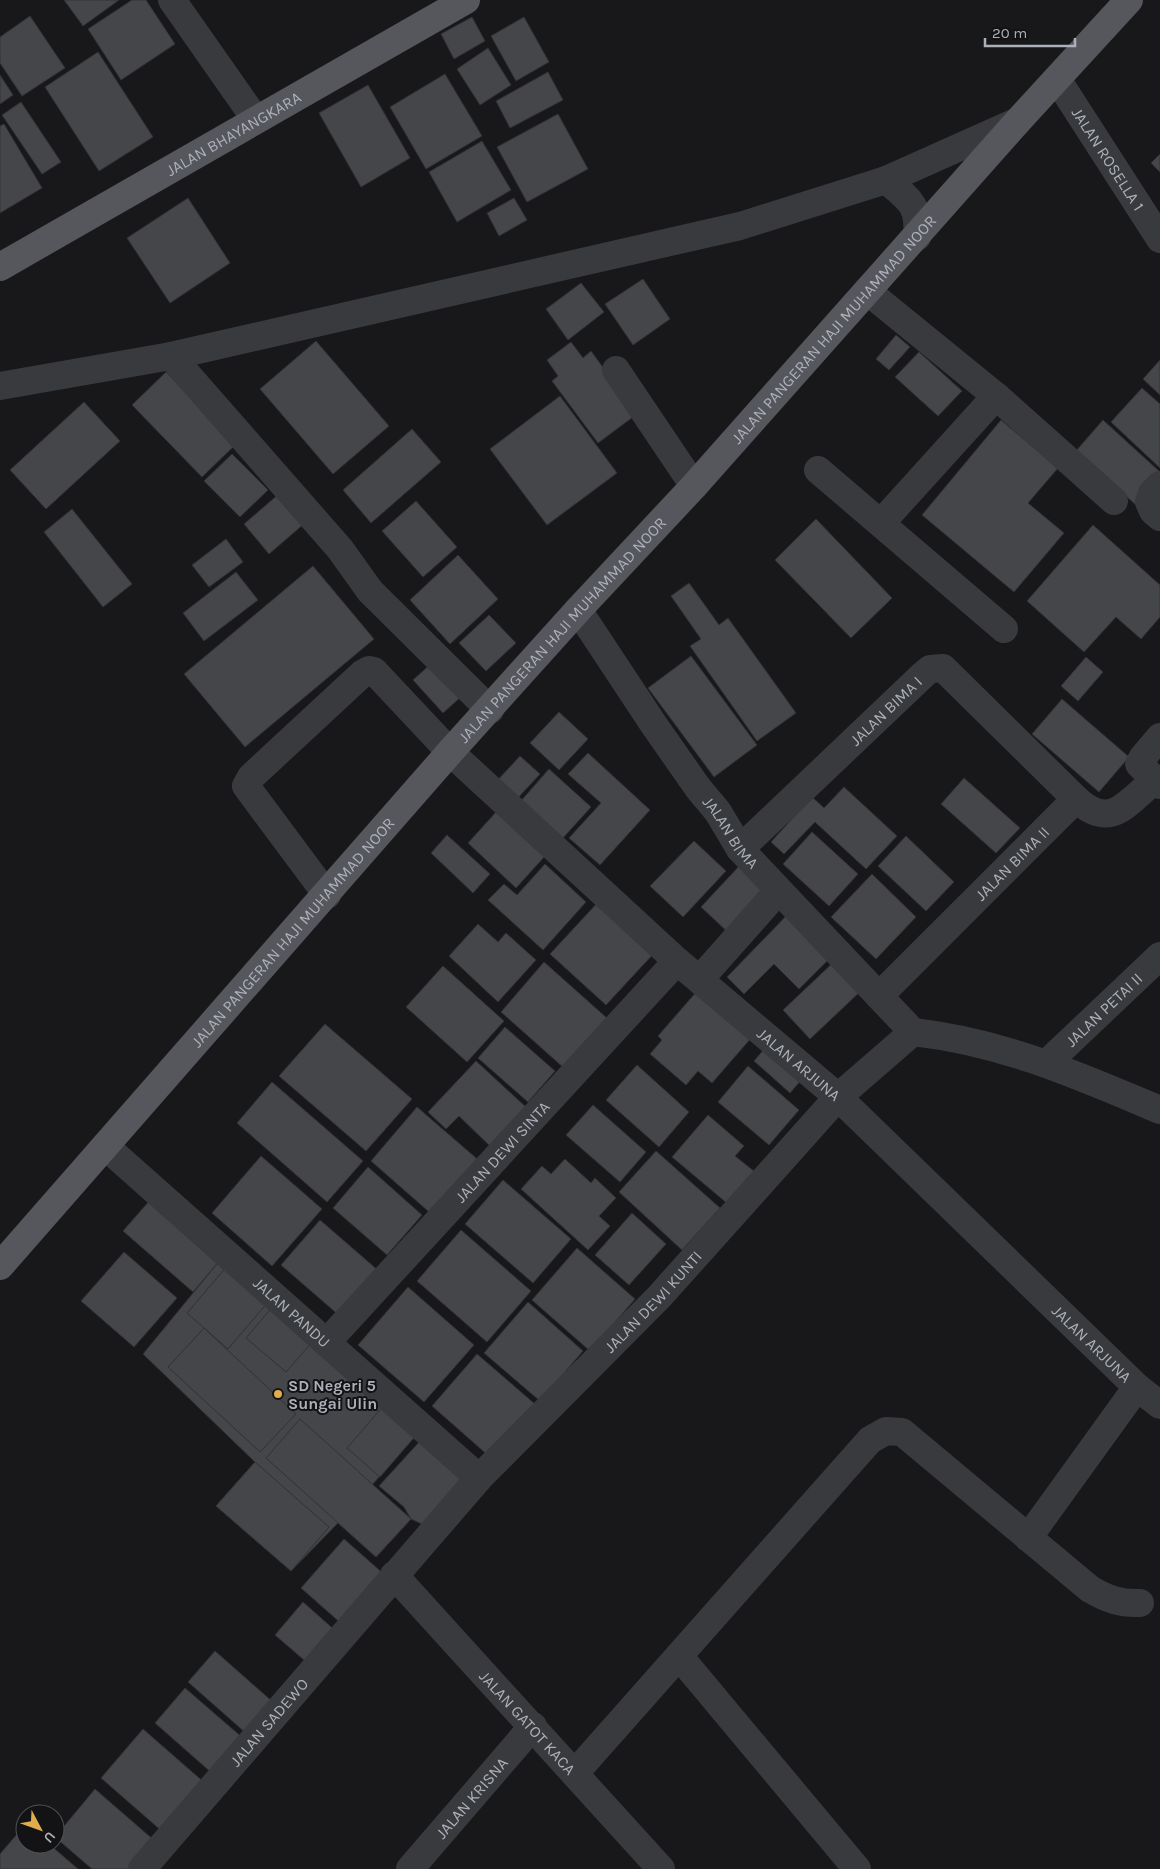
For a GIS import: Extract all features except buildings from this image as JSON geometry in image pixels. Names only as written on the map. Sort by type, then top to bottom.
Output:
[{"type":"main road","name":"JALAN BHAYANGKARA","points":[[0,267],[466,0]]},
{"type":"main road","name":"JALAN PANGERAN HAJI MUHAMMAD NOOR","points":[[0,1266],[327,895],[450,752],[490,710],[578,610],[694,486],[1018,121],[1129,0]]},
{"type":"street","points":[[172,0],[256,120]]},
{"type":"street","name":"JALAN ROSELLA 1","points":[[1057,79],[1160,239]]},
{"type":"street","points":[[0,386],[171,356],[740,226],[886,180],[1018,121]]},
{"type":"street","points":[[886,180],[905,196],[917,210],[919,220],[917,237]]},
{"type":"street","points":[[867,291],[996,396],[1114,501]]},
{"type":"street","points":[[171,356],[340,549],[370,591],[490,710]]},
{"type":"street","points":[[616,370],[694,486]]},
{"type":"street","points":[[881,523],[996,396]]},
{"type":"street","points":[[818,470],[1004,629]]},
{"type":"street","points":[[1160,485],[1152,493],[1149,502],[1153,511],[1160,517]]},
{"type":"street","name":"JALAN BIMA","points":[[578,610],[654,725],[698,788],[718,812],[740,849],[913,1032]]},
{"type":"street","name":"JALAN BIMA I","points":[[740,849],[924,674],[937,667],[943,668],[1076,799]]},
{"type":"street","name":"JALAN ARJUNA","points":[[327,895],[246,786],[250,777],[369,670],[380,676],[450,752],[677,961],[838,1097],[1138,1387],[1160,1405]]},
{"type":"street","points":[[1076,799],[1089,811],[1097,815],[1107,815],[1116,812],[1158,783],[1140,764],[1142,757],[1160,736]]},
{"type":"street","name":"JALAN BIMA II","points":[[879,996],[1076,799]]},
{"type":"street","points":[[700,980],[778,890]]},
{"type":"street","name":"JALAN PETAI II","points":[[1047,1063],[1160,956]]},
{"type":"street","name":"JALAN DEWI SINTA","points":[[326,1344],[677,961]]},
{"type":"street","points":[[913,1032],[969,1041],[1047,1063],[1160,1110]]},
{"type":"street","name":"JALAN DEWI KUNTI","points":[[394,1575],[480,1478],[659,1297],[838,1097],[913,1032]]},
{"type":"street","name":"JALAN PANDU","points":[[105,1146],[326,1344],[480,1478]]},
{"type":"street","points":[[1028,1538],[1138,1387]]},
{"type":"street","points":[[575,1773],[870,1440],[886,1431],[902,1432],[1090,1589],[1106,1598],[1125,1604],[1140,1603]]},
{"type":"street","name":"JALAN GATOT KACA","points":[[394,1575],[575,1773],[654,1866]]},
{"type":"street","name":"JALAN SADEWO","points":[[142,1869],[394,1575]]},
{"type":"street","points":[[679,1656],[857,1869]]},
{"type":"street","name":"JALAN KRISNA","points":[[410,1869],[532,1726]]},
{"type":"place","name":"SD Negeri 5 Sungai Ulin","points":[[278,1394]]}]
